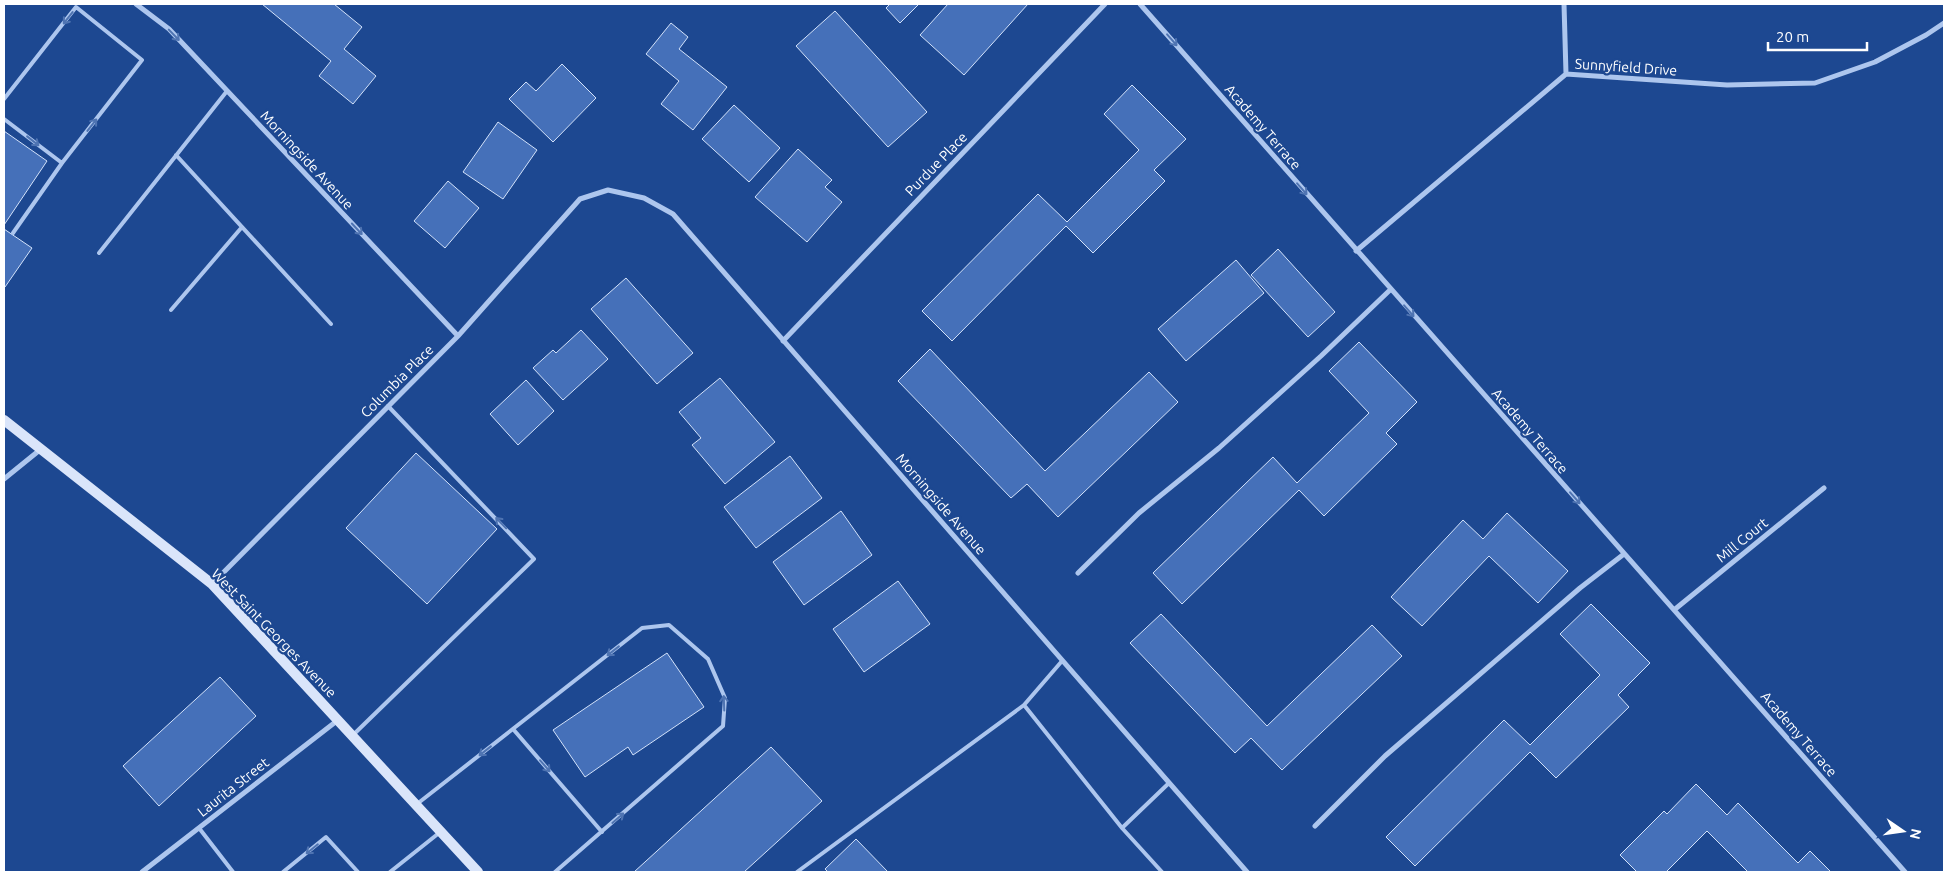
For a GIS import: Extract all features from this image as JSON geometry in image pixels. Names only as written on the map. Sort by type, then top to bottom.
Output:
[{"type":"main road","name":"West Saint Georges Avenue","points":[[4,420],[212,584],[478,872]]},
{"type":"street","name":"Morningside Avenue","points":[[136,4],[169,29],[458,336]]},
{"type":"street","name":"Purdue Place","points":[[783,341],[1106,4]]},
{"type":"street","name":"Academy Terrace","points":[[1140,4],[1390,290],[1906,872]]},
{"type":"street","points":[[1564,4],[1566,74]]},
{"type":"street","name":"Sunnyfield Drive","points":[[1356,251],[1566,74],[1728,86],[1815,83],[1875,62],[1926,35],[1944,23]]},
{"type":"street","name":"Morningside Avenue","points":[[595,194],[608,190],[644,198],[672,214],[1247,872]]},
{"type":"street","name":"Columbia Place","points":[[212,584],[458,336],[580,199],[595,194]]},
{"type":"street","points":[[1078,573],[1139,513],[1219,448],[1321,356],[1390,290]]},
{"type":"street","points":[[4,479],[42,449]]},
{"type":"street","name":"Mill Court","points":[[1674,610],[1824,488]]},
{"type":"street","points":[[1315,826],[1385,756],[1580,588],[1624,554]]},
{"type":"street","name":"Laurita Street","points":[[142,872],[338,720]]},
{"type":"lane","points":[[4,99],[76,7],[142,60],[62,164],[13,233]]},
{"type":"lane","points":[[99,253],[227,91]]},
{"type":"lane","points":[[4,119],[62,164]]},
{"type":"lane","points":[[176,155],[331,324]]},
{"type":"lane","points":[[171,310],[242,226]]},
{"type":"lane","points":[[352,736],[534,558],[388,406]]},
{"type":"lane","points":[[416,805],[642,628],[669,625],[708,660],[725,698],[723,726],[555,872]]},
{"type":"lane","points":[[797,872],[1024,705],[1062,660]]},
{"type":"lane","points":[[1024,705],[1122,828],[1162,872]]},
{"type":"lane","points":[[513,729],[602,832]]},
{"type":"lane","points":[[1122,828],[1169,784]]},
{"type":"lane","points":[[199,828],[233,872]]},
{"type":"lane","points":[[390,872],[440,831]]},
{"type":"lane","points":[[283,872],[326,837],[358,872]]},
{"type":"building","points":[[262,4],[334,4],[362,27],[344,49],[376,76],[353,104],[319,76],[331,61]]},
{"type":"building","points":[[890,4],[919,4],[900,23],[886,8]]},
{"type":"building","points":[[948,4],[1028,4],[964,75],[920,35]]},
{"type":"building","points":[[835,11],[927,112],[888,147],[796,46]]},
{"type":"building","points":[[671,23],[688,37],[679,49],[727,87],[693,130],[661,104],[679,81],[646,54]]},
{"type":"building","points":[[562,64],[596,98],[553,142],[509,99],[526,82],[536,91]]},
{"type":"building","points":[[1132,85],[1186,139],[1154,170],[1165,181],[1093,253],[1066,226],[952,341],[922,311],[1038,194],[1067,222],[1139,150],[1104,114]]},
{"type":"building","points":[[734,105],[780,148],[749,182],[702,139]]},
{"type":"building","points":[[498,122],[537,150],[503,199],[463,172]]},
{"type":"building","points":[[4,131],[47,161],[4,225]]},
{"type":"building","points":[[798,149],[832,180],[825,187],[842,202],[807,242],[755,197]]},
{"type":"building","points":[[448,181],[479,208],[445,248],[414,221]]},
{"type":"building","points":[[4,229],[32,248],[5,287],[4,286]]},
{"type":"building","points":[[1278,249],[1335,312],[1308,337],[1251,275]]},
{"type":"building","points":[[1236,260],[1264,293],[1186,361],[1158,329]]},
{"type":"building","points":[[626,278],[693,353],[657,384],[591,309]]},
{"type":"building","points":[[581,330],[608,359],[563,400],[533,368],[553,350],[556,353]]},
{"type":"building","points":[[1359,342],[1417,402],[1386,433],[1397,444],[1324,516],[1299,490],[1182,604],[1153,573],[1273,457],[1297,483],[1369,413],[1329,371]]},
{"type":"building","points":[[930,349],[1045,471],[1149,372],[1178,402],[1058,517],[1027,484],[1011,498],[898,381]]},
{"type":"building","points":[[720,378],[775,442],[725,484],[692,445],[701,438],[679,412]]},
{"type":"building","points":[[526,380],[554,411],[518,445],[490,414]]},
{"type":"building","points":[[416,453],[497,529],[427,604],[346,528]]},
{"type":"building","points":[[790,456],[822,498],[756,548],[724,507]]},
{"type":"building","points":[[841,511],[872,555],[804,605],[773,562]]},
{"type":"building","points":[[1507,513],[1568,571],[1538,603],[1489,556],[1422,626],[1391,597],[1463,520],[1483,539]]},
{"type":"building","points":[[898,581],[930,624],[864,672],[833,629]]},
{"type":"building","points":[[1591,604],[1650,663],[1618,695],[1629,707],[1556,778],[1530,752],[1415,866],[1386,837],[1504,720],[1530,745],[1600,675],[1560,634]]},
{"type":"building","points":[[1161,614],[1267,726],[1372,625],[1402,656],[1282,770],[1251,738],[1235,753],[1130,643]]},
{"type":"building","points":[[667,653],[704,707],[633,755],[628,747],[585,777],[553,730]]},
{"type":"building","points":[[220,677],[256,716],[159,806],[123,766]]},
{"type":"building","points":[[771,747],[822,801],[744,872],[634,872]]},
{"type":"building","points":[[1696,784],[1727,815],[1738,803],[1798,863],[1810,851],[1831,872],[1748,872],[1707,831],[1666,872],[1637,872],[1620,855],[1664,811],[1667,814]]},
{"type":"building","points":[[856,839],[888,872],[828,872],[825,869]]}]
